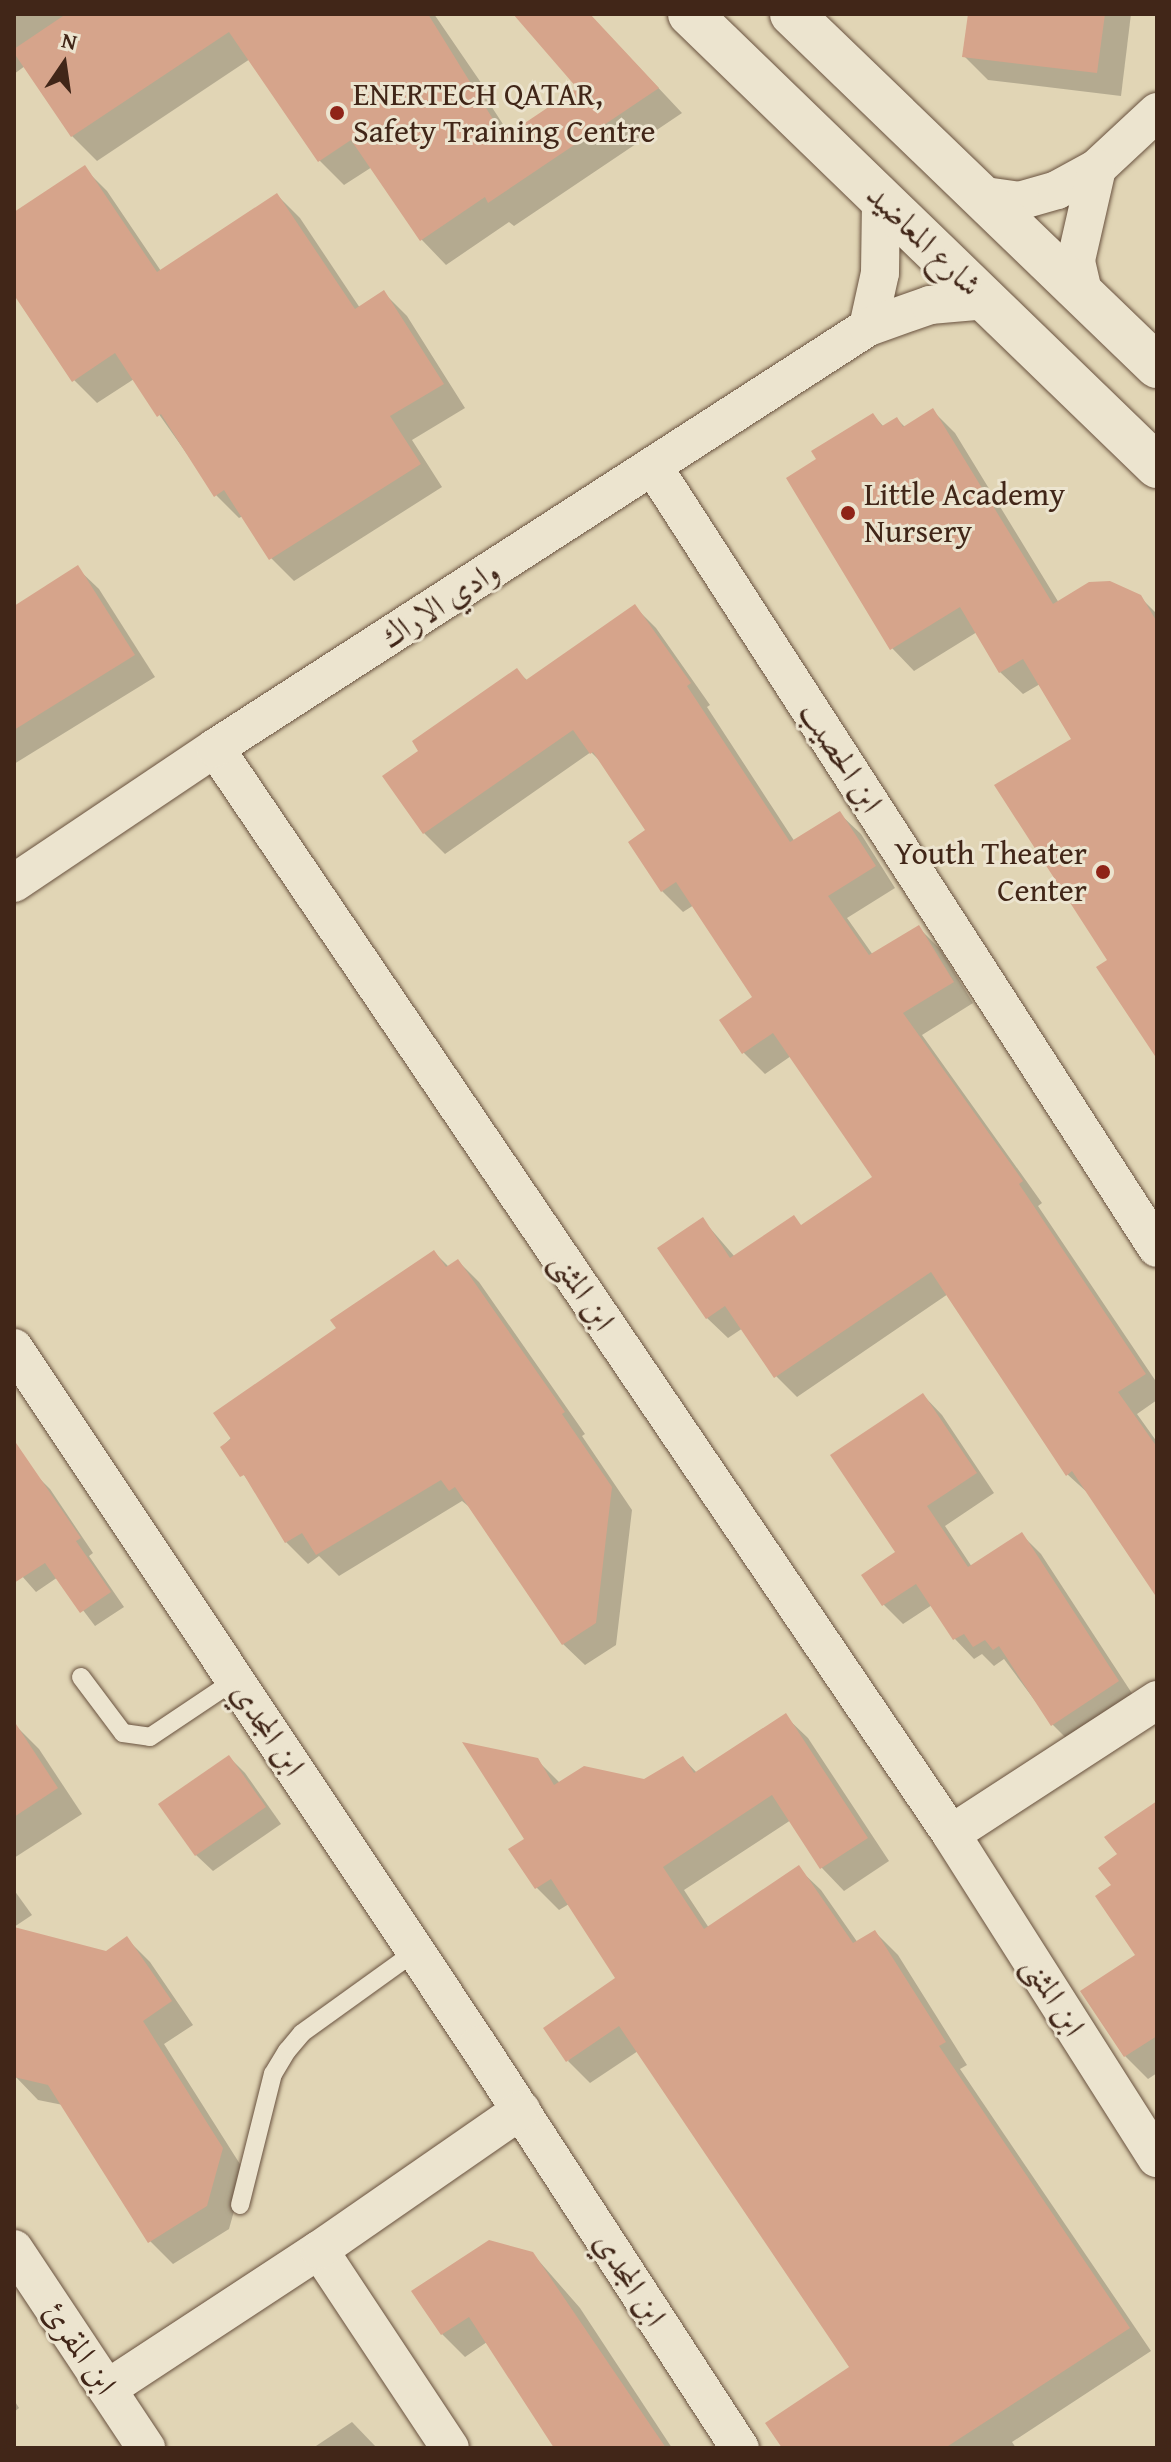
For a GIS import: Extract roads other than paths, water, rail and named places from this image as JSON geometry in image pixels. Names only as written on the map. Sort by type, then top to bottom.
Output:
[{"type":"street","name":"شارع المعاضيد","points":[[690,14],[1157,466]]},
{"type":"street","points":[[792,14],[1157,366]]},
{"type":"street","points":[[978,195],[1019,201],[1057,190],[1097,168],[1157,112]]},
{"type":"street","points":[[1084,296],[1076,260],[1097,168]]},
{"type":"street","points":[[868,327],[880,273],[881,200]]},
{"type":"street","name":"وادي الاراك","points":[[14,883],[215,748],[654,468],[868,327],[930,305],[987,300]]},
{"type":"street","name":"ابن الحصيب","points":[[654,468],[1157,1248]]},
{"type":"street","name":"ابن المثنى","points":[[215,748],[951,1834],[1157,2158]]},
{"type":"street","name":"ابن المجدي","points":[[14,1348],[521,2110],[740,2448]]},
{"type":"street","points":[[951,1834],[1157,1700]]},
{"type":"street","points":[[107,2389],[319,2250],[521,2110]]},
{"type":"street","name":"ابن المقرئ","points":[[14,2249],[146,2448]]},
{"type":"street","points":[[319,2250],[450,2448]]},
{"type":"lane","points":[[81,1677],[123,1733],[150,1737],[235,1680]]},
{"type":"lane","points":[[240,2205],[273,2074],[287,2051],[302,2033],[416,1951]]},
{"type":"place","name":"ENERTECH QATAR, Safety Training Centre","points":[[337,113]]},
{"type":"place","name":"Little Academy Nursery","points":[[848,513]]},
{"type":"place","name":"Youth Theater Center","points":[[1103,872]]}]
